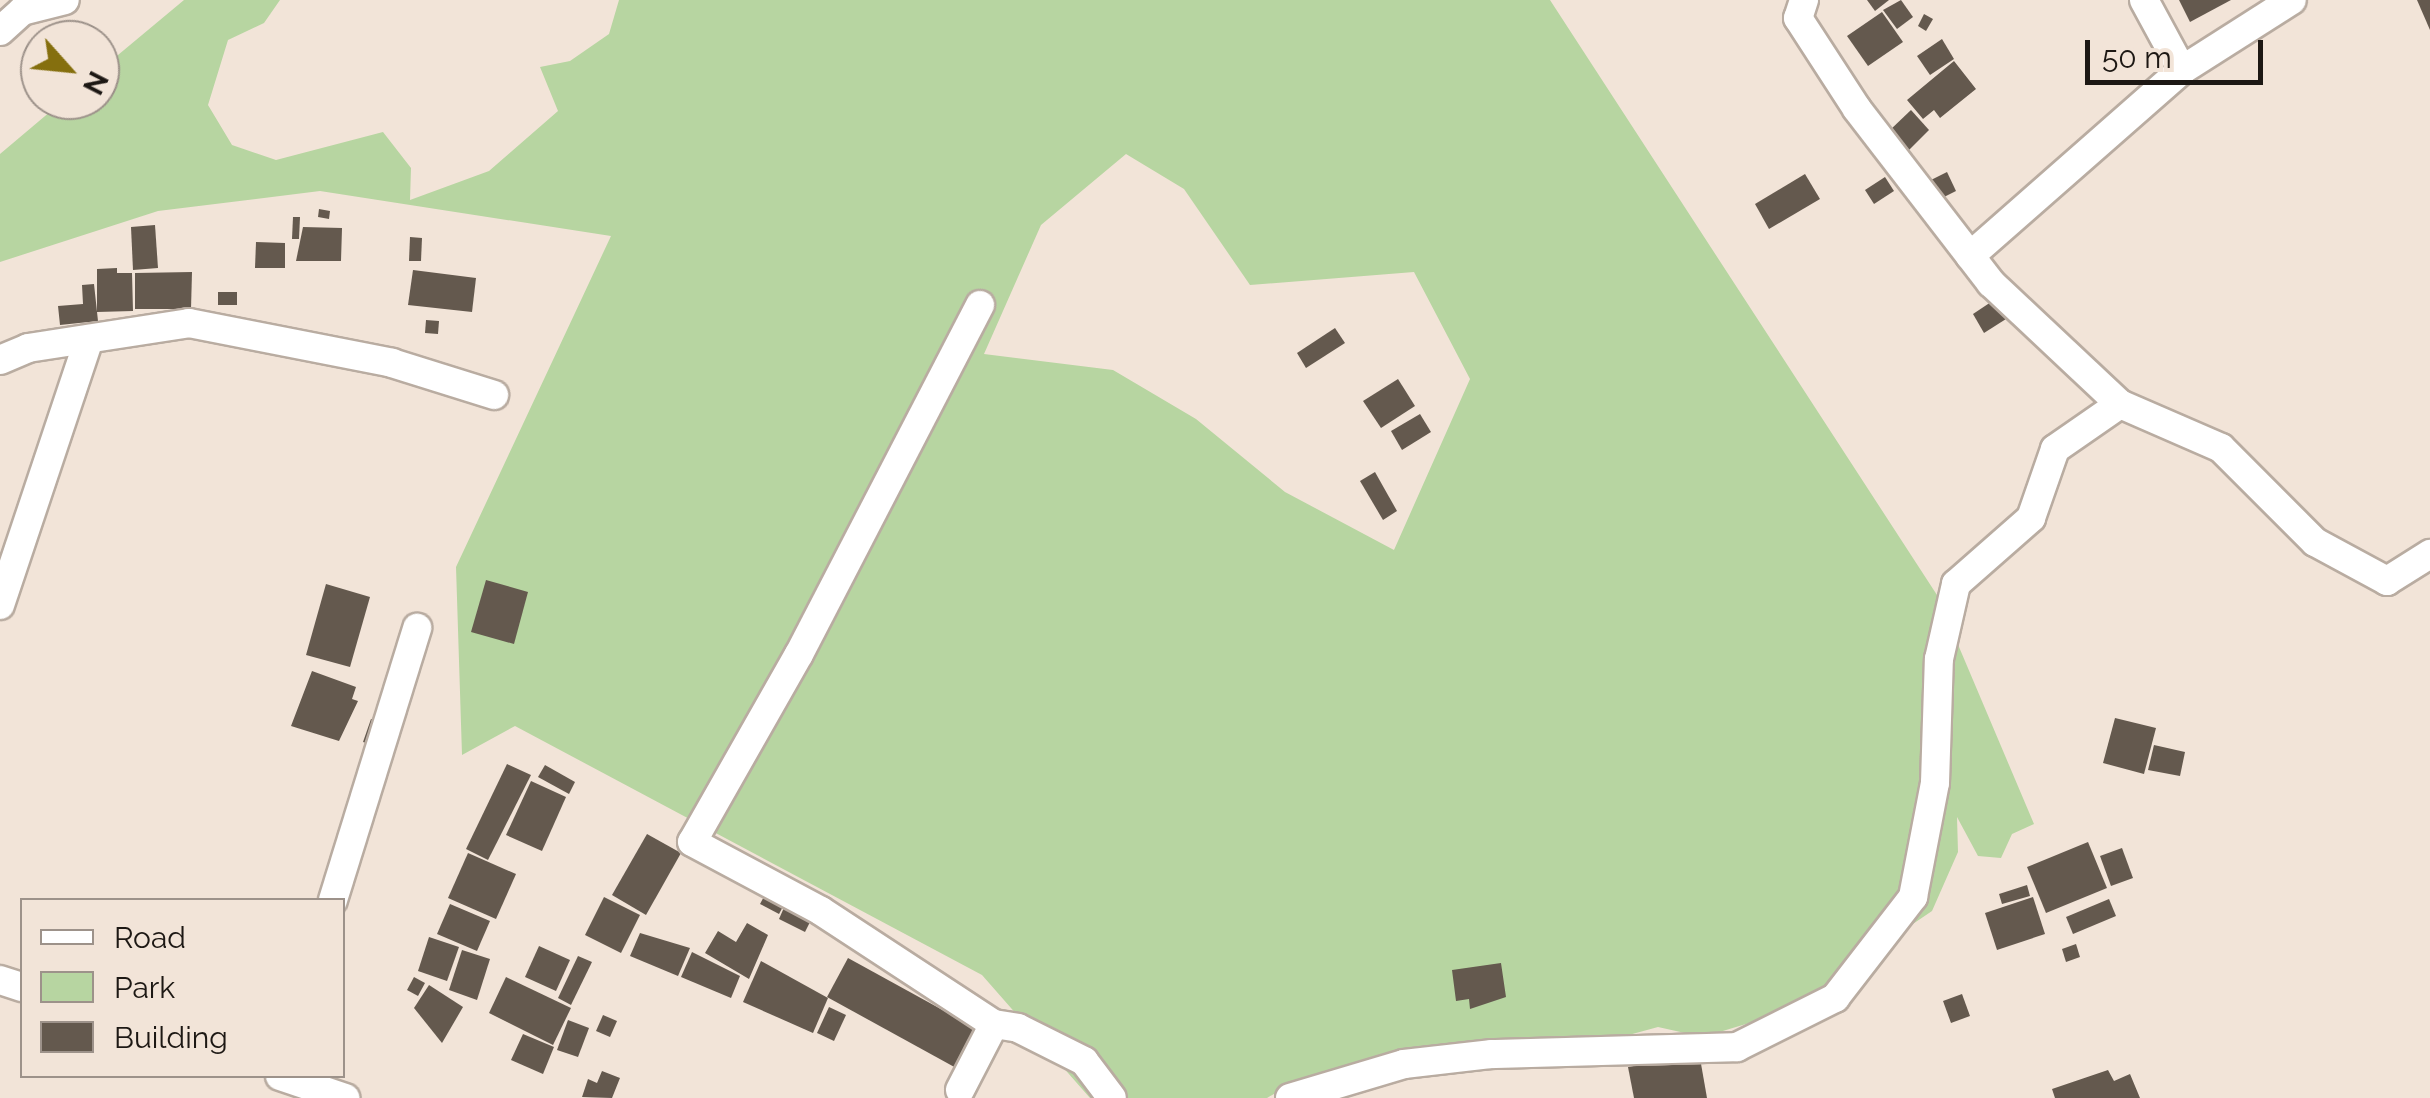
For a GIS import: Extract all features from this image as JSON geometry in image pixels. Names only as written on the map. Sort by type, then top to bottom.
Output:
[{"type":"street","points":[[0,31],[22,6],[65,0]]},
{"type":"street","points":[[1804,0],[1798,18],[1857,109],[1970,256],[2120,404],[2221,448],[2314,542],[2387,581],[2430,554]]},
{"type":"street","points":[[2144,0],[2182,70]]},
{"type":"street","points":[[1970,256],[2182,70],[2292,0]]},
{"type":"street","points":[[980,305],[799,654],[692,842],[821,911],[994,1024],[1018,1028],[1084,1061],[1112,1098]]},
{"type":"street","points":[[0,360],[28,348],[189,323],[392,362],[494,395]]},
{"type":"street","points":[[0,605],[89,339]]},
{"type":"street","points":[[1290,1098],[1404,1064],[1492,1054],[1737,1047],[1835,998],[1914,897],[1935,783],[1939,659],[1956,584],[2032,518],[2055,449],[2120,404]]},
{"type":"street","points":[[334,898],[417,628]]},
{"type":"street","points":[[960,1090],[994,1024]]},
{"type":"street","points":[[286,1078],[345,1098]]},
{"type":"green space","points":[[184,0],[280,0],[264,23],[228,40],[208,105],[232,145],[276,160],[383,132],[411,168],[410,200],[489,171],[558,111],[540,67],[570,61],[609,34],[619,0],[1550,0],[1937,595],[2034,824],[2012,834],[2001,858],[1978,856],[1957,817],[1958,852],[1932,911],[1901,932],[1876,962],[1769,1017],[1703,1037],[1658,1027],[1530,1062],[1286,1087],[1267,1098],[1090,1098],[982,975],[515,726],[462,755],[456,567],[611,236],[320,191],[158,211],[0,262],[0,154],[40,120],[120,120],[120,53]],"holes":[[[1126,154],[1184,189],[1250,285],[1414,272],[1470,379],[1394,550],[1285,492],[1196,419],[1113,370],[984,354],[1041,225]]]},
{"type":"building","points":[[1867,0],[1889,0],[1875,11]]},
{"type":"building","points":[[1901,0],[1913,17],[1897,29],[1883,10]]},
{"type":"building","points":[[2179,0],[2231,0],[2190,22]]},
{"type":"building","points":[[2417,0],[2430,0],[2430,30]]},
{"type":"building","points":[[1882,12],[1903,42],[1868,66],[1847,36]]},
{"type":"building","points":[[1924,14],[1933,19],[1926,31],[1918,26]]},
{"type":"building","points":[[1942,39],[1954,59],[1930,75],[1917,56]]},
{"type":"building","points":[[1954,61],[1976,89],[1940,118],[1934,110],[1923,119],[1907,100]]},
{"type":"building","points":[[1911,110],[1929,130],[1908,151],[1889,131]]},
{"type":"building","points":[[1947,172],[1956,191],[1940,199],[1929,181]]},
{"type":"building","points":[[1805,174],[1820,199],[1769,229],[1755,204]]},
{"type":"building","points":[[1885,177],[1894,191],[1874,204],[1865,190]]},
{"type":"building","points":[[319,209],[330,211],[329,219],[318,217]]},
{"type":"building","points":[[293,217],[300,217],[299,239],[292,239]]},
{"type":"building","points":[[155,225],[158,268],[133,270],[131,227]]},
{"type":"building","points":[[303,227],[342,228],[341,261],[296,261]]},
{"type":"building","points":[[410,237],[422,238],[421,261],[409,261]]},
{"type":"building","points":[[256,242],[285,243],[285,268],[255,268]]},
{"type":"building","points":[[117,268],[117,273],[132,273],[133,311],[97,312],[97,269]]},
{"type":"building","points":[[413,270],[476,278],[472,312],[408,305]]},
{"type":"building","points":[[192,272],[191,309],[135,309],[135,273]]},
{"type":"building","points":[[94,284],[98,321],[60,325],[58,306],[83,304],[82,285]]},
{"type":"building","points":[[218,292],[237,292],[237,305],[218,305]]},
{"type":"building","points":[[1994,300],[2006,319],[1984,333],[1973,314]]},
{"type":"building","points":[[426,320],[439,321],[438,334],[425,333]]},
{"type":"building","points":[[1335,328],[1345,343],[1306,368],[1297,353]]},
{"type":"building","points":[[1398,379],[1415,406],[1381,428],[1363,401]]},
{"type":"building","points":[[1420,414],[1431,432],[1402,450],[1391,431]]},
{"type":"building","points":[[1375,472],[1397,511],[1383,520],[1360,481]]},
{"type":"building","points":[[486,580],[528,592],[514,644],[471,632]]},
{"type":"building","points":[[326,584],[370,597],[350,667],[306,655]]},
{"type":"building","points":[[312,671],[356,687],[352,699],[358,701],[339,741],[291,726]]},
{"type":"building","points":[[2115,718],[2156,728],[2144,774],[2103,763]]},
{"type":"building","points":[[371,719],[384,723],[376,746],[363,742]]},
{"type":"building","points":[[2154,745],[2185,752],[2180,776],[2148,770]]},
{"type":"building","points":[[507,764],[531,775],[488,860],[466,849]]},
{"type":"building","points":[[545,765],[575,782],[569,794],[538,777]]},
{"type":"building","points":[[531,781],[566,797],[542,851],[506,835]]},
{"type":"building","points":[[647,834],[681,853],[646,915],[612,895]]},
{"type":"building","points":[[2088,842],[2107,888],[2046,913],[2027,867]]},
{"type":"building","points":[[2122,848],[2133,878],[2111,886],[2100,856]]},
{"type":"building","points":[[468,853],[516,874],[496,919],[448,898]]},
{"type":"building","points":[[2027,885],[2030,896],[2002,904],[1999,894]]},
{"type":"building","points":[[767,891],[786,901],[779,914],[760,904]]},
{"type":"building","points":[[604,897],[640,915],[621,953],[585,935]]},
{"type":"building","points":[[2033,897],[2045,934],[1997,950],[1985,913]]},
{"type":"building","points":[[2109,899],[2116,916],[2073,934],[2066,917]]},
{"type":"building","points":[[786,903],[813,916],[805,932],[779,919]]},
{"type":"building","points":[[450,904],[490,921],[477,951],[437,934]]},
{"type":"building","points":[[747,923],[768,935],[749,979],[705,953],[718,931],[736,942]]},
{"type":"building","points":[[640,933],[690,948],[678,976],[630,956]]},
{"type":"building","points":[[429,937],[459,947],[447,981],[418,971]]},
{"type":"building","points":[[2076,944],[2080,957],[2066,962],[2062,949]]},
{"type":"building","points":[[539,946],[570,960],[556,991],[525,977]]},
{"type":"building","points":[[462,950],[490,959],[477,1000],[449,990]]},
{"type":"building","points":[[692,952],[740,976],[731,998],[681,977]]},
{"type":"building","points":[[578,956],[592,962],[571,1005],[558,998]]},
{"type":"building","points":[[848,958],[979,1030],[958,1069],[827,997]]},
{"type":"building","points":[[761,961],[828,998],[813,1033],[743,1002]]},
{"type":"building","points":[[1501,963],[1506,997],[1470,1009],[1469,999],[1456,1001],[1452,970]]},
{"type":"building","points":[[414,977],[425,983],[418,996],[407,990]]},
{"type":"building","points":[[506,977],[571,1008],[553,1045],[489,1013]]},
{"type":"building","points":[[429,985],[463,1007],[442,1043],[414,1008]]},
{"type":"building","points":[[1962,994],[1970,1016],[1951,1023],[1943,1001]]},
{"type":"building","points":[[829,1007],[846,1015],[834,1041],[817,1033]]},
{"type":"building","points":[[603,1015],[617,1021],[610,1037],[596,1031]]},
{"type":"building","points":[[568,1020],[589,1028],[578,1057],[557,1050]]},
{"type":"building","points":[[523,1034],[554,1047],[543,1074],[511,1060]]},
{"type":"building","points":[[1700,1058],[1707,1098],[1634,1098],[1628,1067]]},
{"type":"building","points":[[2108,1070],[2114,1081],[2130,1074],[2140,1098],[2055,1098],[2052,1089]]},
{"type":"building","points":[[602,1071],[620,1078],[612,1098],[582,1097],[588,1079],[597,1083]]}]
